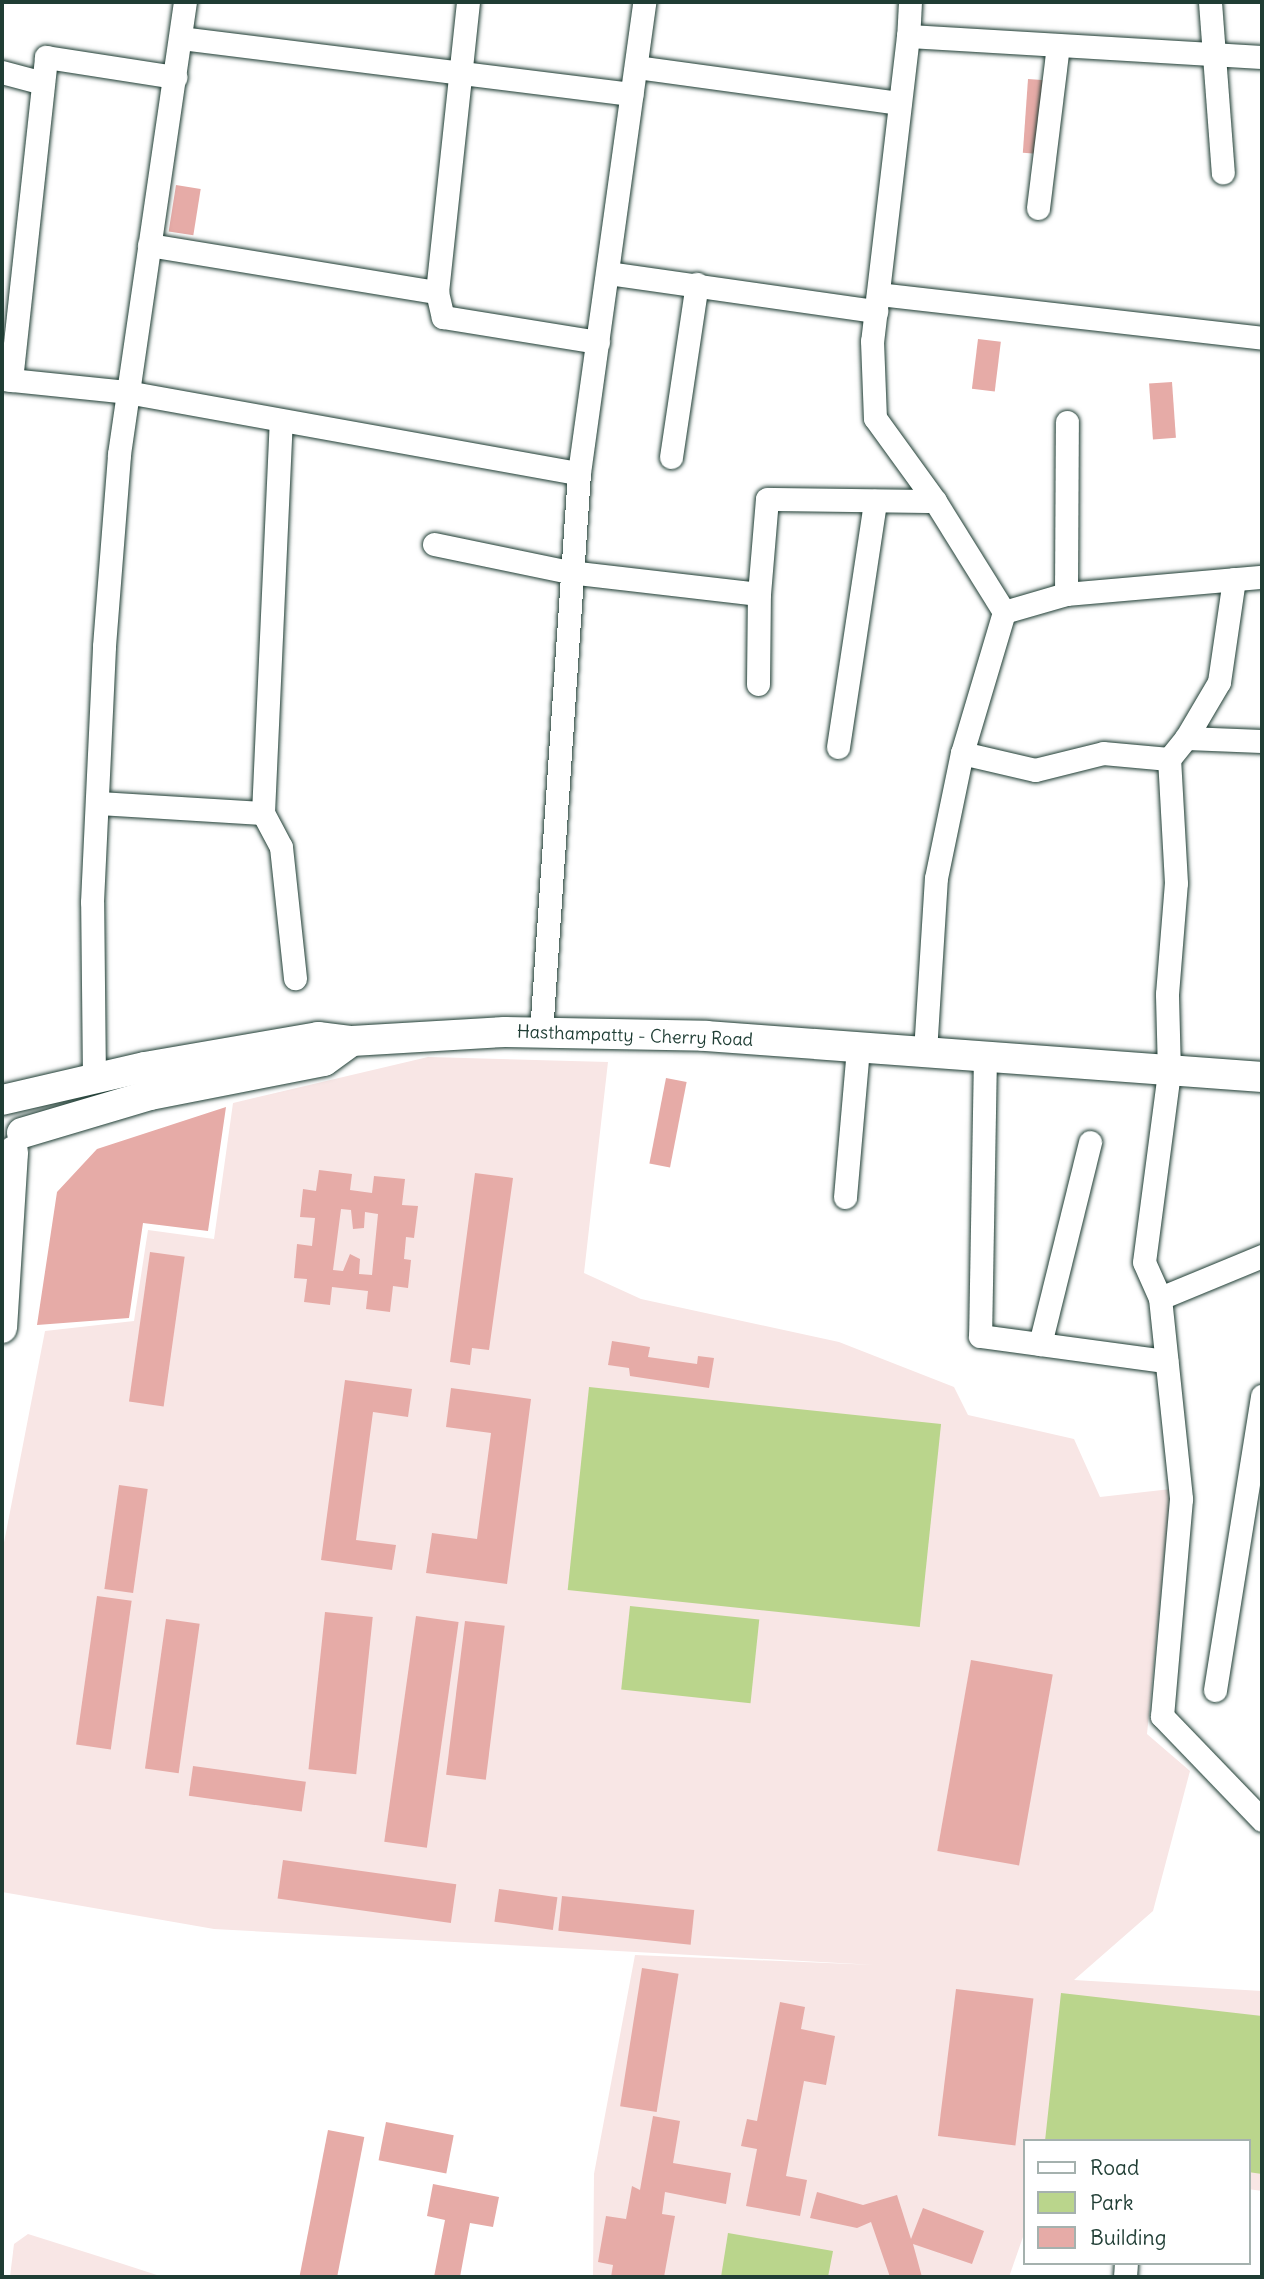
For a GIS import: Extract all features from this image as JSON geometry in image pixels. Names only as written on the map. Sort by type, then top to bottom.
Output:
[{"type":"main road","name":"Hasthampatty - Cherry Road","points":[[2,1101],[94,1080],[318,1037],[352,1041],[541,1034],[706,1036],[1262,1077]]},
{"type":"main road","points":[[12,1147],[150,1095],[324,1060],[352,1041]]},
{"type":"main road","points":[[2,1101],[18,1115],[12,1147],[2,1328]]},
{"type":"street","points":[[94,1080],[92,902],[104,646],[127,392],[186,2]]},
{"type":"street","points":[[468,2],[458,75],[437,292],[443,317],[598,342]]},
{"type":"street","points":[[541,1034],[569,572],[579,473],[643,2]]},
{"type":"street","points":[[910,2],[877,303],[875,418],[935,502],[1003,612],[962,753],[936,878],[925,1052]]},
{"type":"street","points":[[1210,2],[1210,54],[1223,173]]},
{"type":"street","points":[[908,36],[1262,57]]},
{"type":"street","points":[[181,38],[458,75],[632,94]]},
{"type":"street","points":[[1038,208],[1058,45]]},
{"type":"street","points":[[175,76],[46,57],[6,380],[127,392],[579,473]]},
{"type":"street","points":[[636,67],[900,103]]},
{"type":"street","points":[[2,72],[43,83]]},
{"type":"street","points":[[149,245],[437,292]]},
{"type":"street","points":[[608,273],[877,303],[1262,338]]},
{"type":"street","points":[[671,457],[697,284]]},
{"type":"street","points":[[281,421],[263,813],[281,847],[295,978]]},
{"type":"street","points":[[1066,594],[1067,422]]},
{"type":"street","points":[[758,684],[759,594],[767,499],[935,502]]},
{"type":"street","points":[[838,747],[875,500]]},
{"type":"street","points":[[434,544],[569,572],[759,594]]},
{"type":"street","points":[[1003,612],[1066,594],[1144,590],[1262,577]]},
{"type":"street","points":[[1234,579],[1219,682],[1186,738],[1169,759],[1176,883],[1167,994],[1168,1072],[1144,1262],[1160,1298],[1181,1499],[1162,1716],[1262,1820]]},
{"type":"street","points":[[1186,738],[1262,741]]},
{"type":"street","points":[[962,753],[1035,770],[1103,752],[1169,759]]},
{"type":"street","points":[[98,803],[263,813]]},
{"type":"street","points":[[845,1197],[858,1047]]},
{"type":"street","points":[[985,1055],[980,1336],[1166,1361]]},
{"type":"street","points":[[1040,1344],[1090,1142]]},
{"type":"street","points":[[1160,1298],[1262,1256]]},
{"type":"street","points":[[1215,1690],[1257,1464],[1262,1396]]},
{"type":"shaded area","points":[[428,1057],[608,1062],[584,1273],[641,1299],[839,1342],[954,1387],[968,1415],[1074,1439],[1100,1497],[1171,1489],[1147,1734],[1190,1771],[1153,1911],[1074,1980],[1262,1991],[1262,2191],[1250,2189],[1250,2139],[1023,2139],[1023,2237],[1009,2277],[593,2277],[594,2174],[635,1955],[875,1965],[214,1929],[2,1892],[2,1553],[45,1331],[134,1321],[148,1230],[214,1239],[233,1103]]},
{"type":"shaded area","points":[[28,2234],[163,2277],[10,2277],[14,2244]]},
{"type":"green space","points":[[589,1387],[941,1424],[920,1627],[568,1590]]},
{"type":"green space","points":[[630,1606],[759,1620],[751,1703],[621,1690]]},
{"type":"green space","points":[[1061,1993],[1262,2016],[1262,2174],[1250,2172],[1250,2139],[1045,2139]]},
{"type":"green space","points":[[728,2233],[833,2251],[828,2277],[721,2277]]},
{"type":"building","points":[[1028,79],[1055,81],[1050,155],[1023,153]]},
{"type":"building","points":[[176,185],[201,189],[193,235],[169,231]]},
{"type":"building","points":[[978,339],[1001,342],[995,391],[972,389]]},
{"type":"building","points":[[1172,382],[1176,438],[1153,439],[1149,384]]},
{"type":"building","points":[[666,1078],[687,1082],[670,1167],[649,1163]]},
{"type":"building","points":[[226,1107],[208,1231],[143,1223],[129,1318],[37,1325],[57,1192],[97,1149]]},
{"type":"building","points":[[319,1170],[352,1174],[350,1190],[372,1193],[374,1176],[405,1179],[402,1205],[418,1206],[414,1238],[406,1237],[404,1259],[411,1260],[408,1288],[393,1286],[390,1312],[366,1309],[368,1291],[332,1287],[330,1305],[304,1302],[307,1279],[294,1278],[297,1244],[312,1246],[315,1218],[300,1217],[303,1189],[316,1191]],"holes":[[[341,1209],[351,1210],[353,1229],[364,1228],[365,1212],[378,1214],[372,1275],[359,1274],[360,1259],[350,1254],[343,1271],[333,1270]]]},
{"type":"building","points":[[475,1173],[513,1178],[489,1350],[472,1348],[470,1365],[450,1362]]},
{"type":"building","points":[[150,1252],[185,1257],[164,1406],[129,1402]]},
{"type":"building","points":[[612,1341],[650,1347],[648,1357],[697,1364],[698,1356],[714,1358],[709,1388],[630,1376],[629,1368],[608,1365]]},
{"type":"building","points":[[345,1380],[412,1389],[408,1417],[373,1412],[356,1540],[396,1545],[392,1570],[321,1560]]},
{"type":"building","points":[[451,1388],[531,1399],[507,1584],[426,1573],[432,1533],[477,1539],[491,1433],[446,1427]]},
{"type":"building","points":[[119,1485],[148,1489],[133,1593],[104,1589]]},
{"type":"building","points":[[97,1596],[132,1601],[111,1749],[76,1745]]},
{"type":"building","points":[[325,1612],[373,1617],[356,1774],[308,1769]]},
{"type":"building","points":[[416,1616],[459,1622],[427,1848],[384,1842]]},
{"type":"building","points":[[166,1619],[200,1624],[179,1773],[145,1769]]},
{"type":"building","points":[[465,1621],[505,1626],[486,1780],[446,1775]]},
{"type":"building","points":[[971,1660],[1053,1674],[1019,1865],[937,1851]]},
{"type":"building","points":[[193,1766],[306,1782],[302,1812],[189,1796]]},
{"type":"building","points":[[283,1860],[456,1884],[451,1923],[278,1899]]},
{"type":"building","points":[[499,1889],[557,1897],[553,1930],[494,1922]]},
{"type":"building","points":[[562,1896],[694,1910],[691,1945],[558,1931]]},
{"type":"building","points":[[642,1968],[679,1974],[657,2112],[620,2106]]},
{"type":"building","points":[[956,1989],[1033,1999],[1015,2145],[938,2136]]},
{"type":"building","points":[[780,2002],[805,2007],[801,2029],[835,2036],[826,2085],[804,2081],[786,2176],[807,2180],[800,2216],[746,2206],[757,2149],[741,2146],[747,2119],[757,2121]]},
{"type":"building","points":[[653,2116],[680,2121],[673,2163],[731,2173],[726,2204],[665,2192],[662,2214],[675,2216],[664,2277],[611,2277],[613,2265],[598,2262],[606,2216],[626,2219],[632,2186],[640,2190]]},
{"type":"building","points":[[386,2122],[454,2135],[446,2173],[379,2160]]},
{"type":"building","points":[[328,2130],[364,2137],[337,2277],[299,2277]]},
{"type":"building","points":[[433,2184],[499,2197],[493,2227],[470,2223],[460,2277],[434,2277],[445,2220],[427,2216]]},
{"type":"building","points":[[817,2192],[863,2205],[897,2195],[911,2239],[923,2208],[984,2231],[972,2264],[913,2244],[922,2277],[890,2277],[871,2222],[857,2228],[810,2218]]}]
